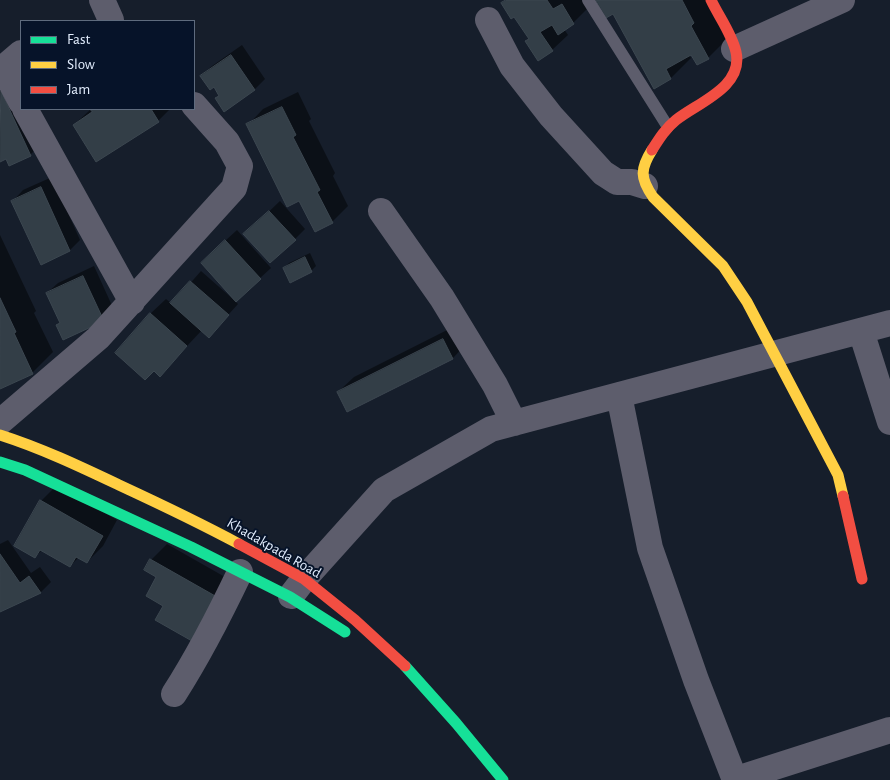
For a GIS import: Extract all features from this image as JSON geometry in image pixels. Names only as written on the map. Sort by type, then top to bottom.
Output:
[{"type":"main road","points":[[710,0],[732,40],[737,59],[734,72],[725,86],[668,127],[646,161],[642,175],[645,186],[653,197],[723,266],[747,302],[838,475],[862,578]]},
{"type":"main road","name":"Khadakpada Road","points":[[0,435],[23,442],[73,478],[157,518],[240,572],[297,588],[354,640]]},
{"type":"main road","name":"Khadakpada Road","points":[[0,462],[25,470],[73,478],[157,518],[202,524],[297,588],[355,620],[399,659],[487,767],[503,780]]},
{"type":"street","points":[[734,49],[842,0]]},
{"type":"street","points":[[488,20],[512,66],[551,116],[603,173],[617,182],[632,182],[645,186]]},
{"type":"street","points":[[20,54],[8,64],[9,79],[20,100]]},
{"type":"street","points":[[0,422],[98,338],[234,188],[240,166],[227,142],[195,106]]},
{"type":"street","points":[[26,110],[132,302]]},
{"type":"street","points":[[381,211],[442,298],[494,385],[514,423]]},
{"type":"street","points":[[297,588],[384,490],[491,429],[890,323]]},
{"type":"street","points":[[861,331],[890,422]]},
{"type":"street","points":[[619,395],[650,548],[696,680],[734,780],[890,730]]},
{"type":"street","points":[[174,694],[196,660],[240,572]]},
{"type":"lane","points":[[588,0],[668,127]]},
{"type":"building","points":[[506,0],[547,0],[553,9],[562,4],[574,24],[558,35],[552,25],[540,32],[553,51],[538,61],[525,41],[529,39],[514,17],[511,19],[501,3]]},
{"type":"building","points":[[596,0],[682,0],[694,23],[691,26],[709,59],[697,65],[691,55],[666,69],[671,79],[654,89],[613,14],[606,18]]},
{"type":"building","points":[[231,55],[255,90],[224,112],[215,98],[219,96],[214,87],[210,90],[200,76]]},
{"type":"building","points":[[1,91],[31,156],[9,166],[6,159],[0,162]]},
{"type":"building","points":[[282,107],[296,135],[293,137],[320,190],[317,192],[333,223],[315,232],[299,201],[287,207],[246,124]]},
{"type":"building","points":[[91,110],[152,110],[159,122],[96,162],[73,125],[92,112]]},
{"type":"building","points":[[41,187],[70,251],[41,265],[11,201]]},
{"type":"building","points":[[269,211],[296,240],[270,263],[243,234]]},
{"type":"building","points":[[225,240],[261,279],[236,302],[201,263]]},
{"type":"building","points":[[305,257],[312,272],[290,283],[283,268]]},
{"type":"building","points":[[83,276],[104,321],[63,340],[56,325],[60,323],[46,293]]},
{"type":"building","points":[[190,281],[229,315],[209,338],[170,303]]},
{"type":"building","points":[[0,298],[33,374],[0,389]]},
{"type":"building","points":[[150,313],[187,346],[160,377],[154,371],[145,380],[115,353]]},
{"type":"building","points":[[443,339],[453,359],[347,412],[337,392]]},
{"type":"building","points":[[40,500],[103,536],[87,563],[76,557],[70,567],[40,550],[35,558],[14,546]]},
{"type":"building","points":[[0,554],[20,583],[29,576],[41,593],[0,612]]},
{"type":"building","points":[[150,559],[217,597],[192,641],[155,620],[163,606],[146,596],[156,577],[144,570]]},
{"type":"traffic: fast","points":[[0,462],[25,470],[191,547],[290,597],[345,632]]},
{"type":"traffic: fast","points":[[405,666],[456,723],[503,780]]},
{"type":"traffic: slow","points":[[652,150],[645,163],[643,173],[649,190],[653,197],[723,266],[747,302],[838,475],[843,496]]},
{"type":"traffic: slow","points":[[0,435],[75,465],[239,544]]},
{"type":"traffic: jam","points":[[652,150],[672,123],[717,93],[733,75],[737,64],[734,45],[711,0]]},
{"type":"traffic: jam","points":[[843,496],[862,579]]},
{"type":"traffic: jam","points":[[239,544],[304,579],[355,620],[405,666]]}]
